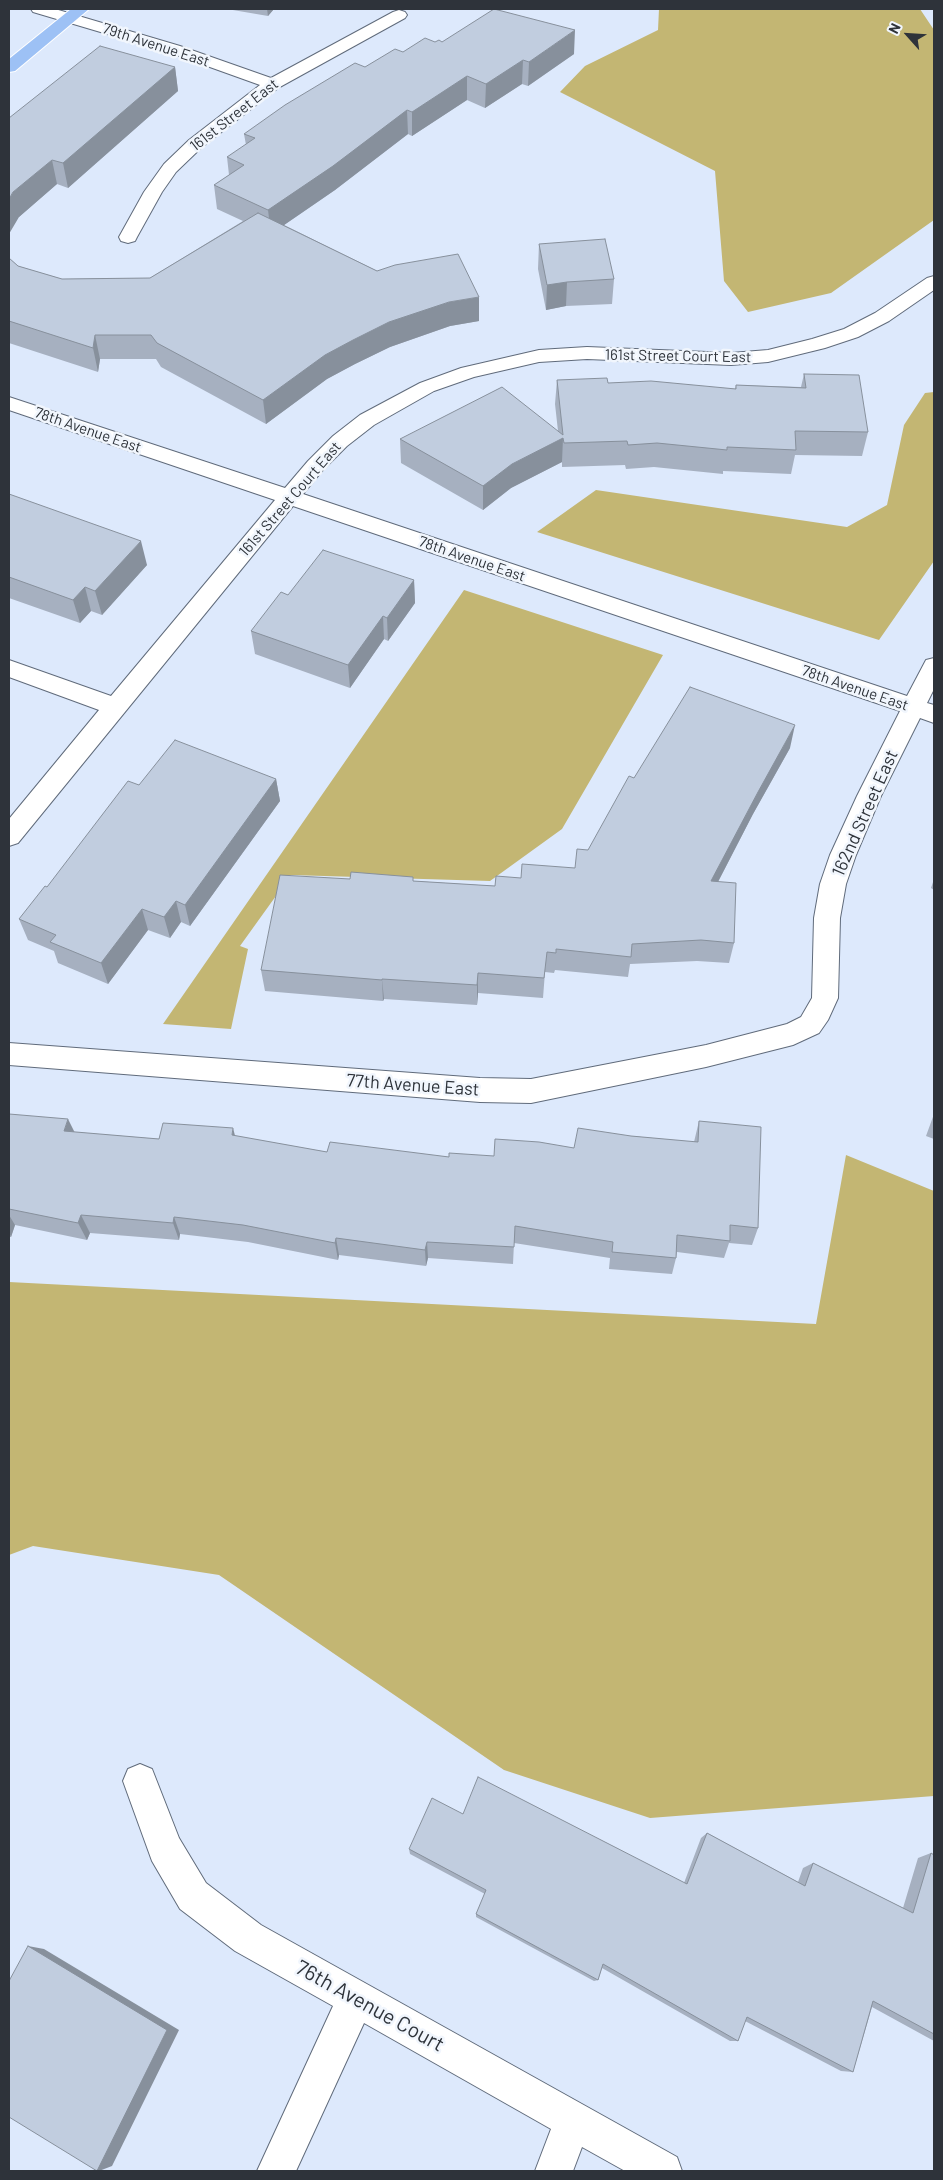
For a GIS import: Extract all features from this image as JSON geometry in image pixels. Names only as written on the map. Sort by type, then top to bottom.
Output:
[{"type":"main road","points":[[9,67],[76,13]]},
{"type":"street","name":"79th Avenue East","points":[[39,9],[76,13],[272,84]]},
{"type":"street","name":"161st Street East","points":[[128,237],[153,192],[170,168],[195,144],[272,84],[400,15]]},
{"type":"street","name":"161st Street Court East","points":[[9,836],[288,497],[334,447],[367,420],[393,404],[428,387],[468,372],[539,356],[587,354],[731,359],[768,356],[818,344],[852,333],[882,317],[934,282]]},
{"type":"street","name":"78th Avenue East","points":[[9,403],[924,711]]},
{"type":"street","name":"162nd Street East","points":[[810,1025],[819,1012],[825,998],[827,918],[837,871],[869,796],[924,711],[934,666]]},
{"type":"street","points":[[9,668],[115,707]]},
{"type":"street","name":"77th Avenue East","points":[[9,1054],[480,1090],[531,1091],[768,1041],[793,1034],[810,1025]]},
{"type":"street","name":"76th Avenue Court","points":[[140,1781],[165,1848],[193,1896],[248,1938],[663,2171]]},
{"type":"street","points":[[276,2171],[356,1998]]},
{"type":"street","points":[[554,2171],[574,2120]]},
{"type":"shaded area","points":[[659,9],[920,9],[934,30],[934,220],[831,293],[748,312],[724,281],[715,171],[560,92],[585,66],[658,30]]},
{"type":"shaded area","points":[[934,392],[934,561],[879,640],[537,532],[596,490],[847,527],[887,505],[904,425],[925,393]]},
{"type":"shaded area","points":[[464,590],[663,655],[562,829],[490,881],[291,875],[240,946],[248,949],[231,1029],[163,1024]]},
{"type":"shaded area","points":[[846,1155],[934,1191],[934,1796],[650,1818],[504,1770],[219,1575],[33,1546],[9,1555],[9,1282],[816,1324]]},
{"type":"building","points":[[494,9],[575,30],[529,62],[523,60],[486,84],[467,76],[412,112],[407,110],[333,166],[268,210],[214,185],[244,165],[227,157],[255,138],[244,134],[285,105],[355,63],[365,67],[395,49],[403,52],[425,38],[435,42],[439,40],[442,42]]},
{"type":"building","points":[[100,46],[175,67],[63,163],[52,160],[13,192],[9,199],[9,118]]},
{"type":"building","points":[[258,213],[377,271],[395,265],[458,254],[479,297],[449,302],[389,322],[325,355],[263,400],[157,343],[151,335],[95,335],[93,348],[9,321],[9,258],[18,266],[62,279],[150,278]]},
{"type":"building","points":[[605,239],[614,279],[547,285],[539,244]]},
{"type":"building","points":[[804,374],[859,375],[868,432],[795,431],[796,450],[727,447],[727,450],[657,443],[628,445],[627,441],[564,443],[563,438],[512,464],[483,486],[400,439],[502,387],[563,435],[557,380],[607,378],[608,383],[651,381],[736,389],[736,385],[806,388]]},
{"type":"building","points":[[9,494],[141,541],[95,591],[85,587],[73,600],[9,577]]},
{"type":"building","points":[[323,550],[414,580],[387,618],[383,616],[348,665],[251,631],[281,592],[288,595]]},
{"type":"building","points":[[690,687],[795,725],[711,881],[736,883],[734,943],[701,940],[632,944],[631,957],[556,949],[556,953],[547,952],[544,978],[478,973],[477,985],[382,980],[261,970],[280,875],[350,879],[351,872],[413,877],[413,881],[495,886],[496,876],[521,878],[522,864],[575,868],[577,849],[588,850],[629,776],[634,778]]},
{"type":"building","points":[[175,740],[276,779],[185,905],[176,901],[164,917],[142,909],[101,963],[50,942],[56,935],[19,919],[45,886],[47,887],[128,781],[139,785]]},
{"type":"building","points":[[9,1114],[68,1119],[64,1131],[159,1139],[163,1123],[233,1128],[232,1135],[327,1152],[330,1142],[449,1157],[449,1153],[494,1156],[495,1139],[539,1142],[574,1148],[578,1128],[631,1136],[698,1142],[699,1121],[761,1127],[758,1228],[730,1225],[730,1241],[677,1235],[676,1258],[612,1252],[613,1242],[515,1226],[514,1247],[427,1242],[425,1250],[336,1238],[335,1243],[243,1225],[174,1217],[173,1223],[81,1215],[78,1223],[9,1209]]},
{"type":"building","points":[[478,1777],[687,1884],[707,1833],[805,1886],[813,1863],[913,1913],[931,1853],[934,1855],[934,2034],[873,2001],[853,2072],[747,2017],[738,2041],[603,1964],[598,1980],[476,1914],[486,1890],[409,1849],[432,1798],[463,1814]]},
{"type":"building","points":[[28,1946],[167,2030],[97,2171],[9,2117],[9,1981]]}]
